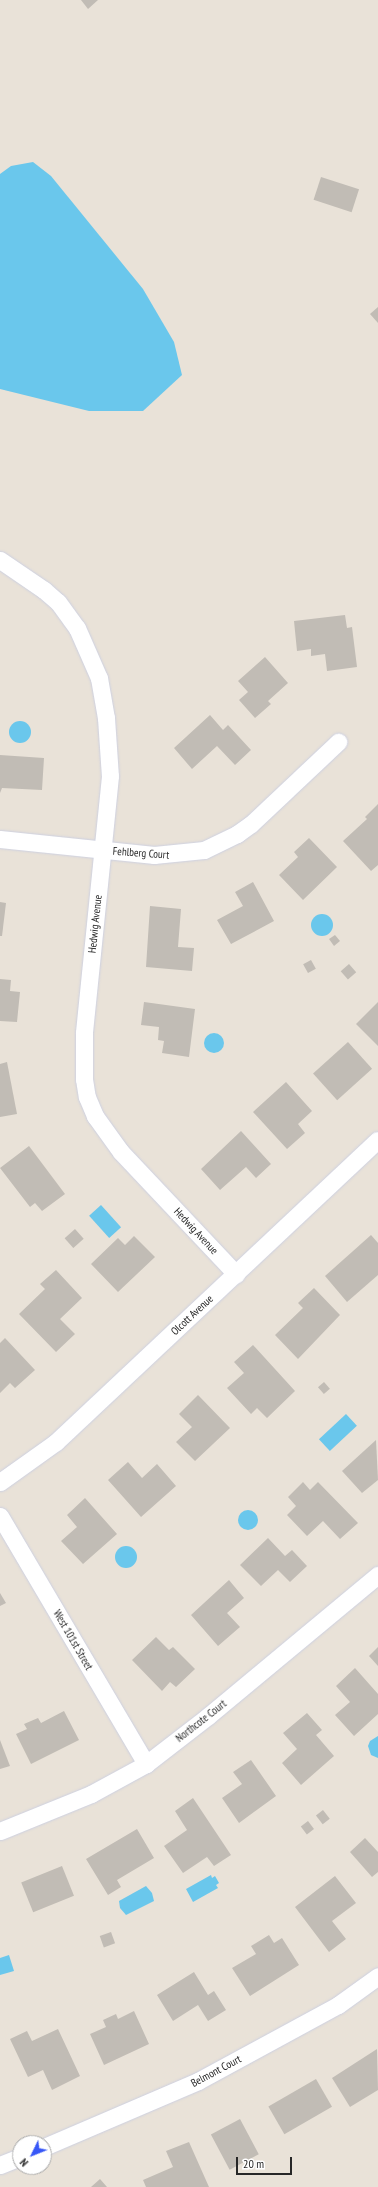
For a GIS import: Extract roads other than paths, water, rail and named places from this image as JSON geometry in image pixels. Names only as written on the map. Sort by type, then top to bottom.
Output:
[{"type":"street","name":"Hedwig Avenue","points":[[0,560],[29,578],[58,602],[77,628],[93,660],[99,678],[108,736],[110,776],[84,1033],[83,1065],[87,1098],[95,1116],[121,1152],[236,1274]]},
{"type":"street","name":"Fehlberg Court","points":[[0,839],[103,850],[172,855],[204,850],[222,842],[251,824],[338,742]]},
{"type":"street","name":"Olcott Avenue","points":[[0,1482],[56,1442],[378,1140]]},
{"type":"street","name":"West 101st Street","points":[[0,1516],[146,1764]]},
{"type":"street","name":"Northcote Court","points":[[0,1831],[84,1797],[146,1764],[243,1688],[378,1574]]},
{"type":"street","name":"Belmont Court","points":[[52,2144],[198,2081],[338,2005],[378,1976]]},
{"type":"street","points":[[0,2165],[12,2160]]},
{"type":"water","points":[[33,162],[51,176],[143,289],[174,342],[182,375],[143,411],[89,411],[0,389],[0,174],[11,166]]},
{"type":"water","points":[[20,721],[28,724],[31,732],[28,740],[20,743],[12,740],[9,732],[12,724]]},
{"type":"water","points":[[322,914],[330,917],[333,925],[330,933],[322,936],[314,933],[311,925],[314,917]]},
{"type":"water","points":[[214,1033],[221,1036],[224,1043],[221,1050],[214,1053],[207,1050],[204,1043],[207,1036]]},
{"type":"water","points":[[101,1205],[121,1227],[109,1238],[89,1216]]},
{"type":"water","points":[[346,1414],[357,1426],[330,1451],[319,1439]]},
{"type":"water","points":[[248,1510],[255,1513],[258,1520],[255,1527],[248,1530],[241,1527],[238,1520],[241,1513]]},
{"type":"water","points":[[126,1546],[130,1547],[136,1553],[136,1561],[130,1567],[126,1568],[122,1567],[116,1561],[115,1557],[116,1553],[122,1547]]},
{"type":"water","points":[[378,1736],[378,1758],[371,1755],[368,1746],[370,1741]]},
{"type":"water","points":[[211,1875],[212,1878],[215,1876],[219,1883],[216,1885],[218,1888],[193,1902],[186,1889]]},
{"type":"water","points":[[146,1886],[152,1893],[154,1901],[126,1915],[120,1908],[119,1901]]},
{"type":"water","points":[[9,1955],[14,1971],[0,1975],[0,1958]]}]
